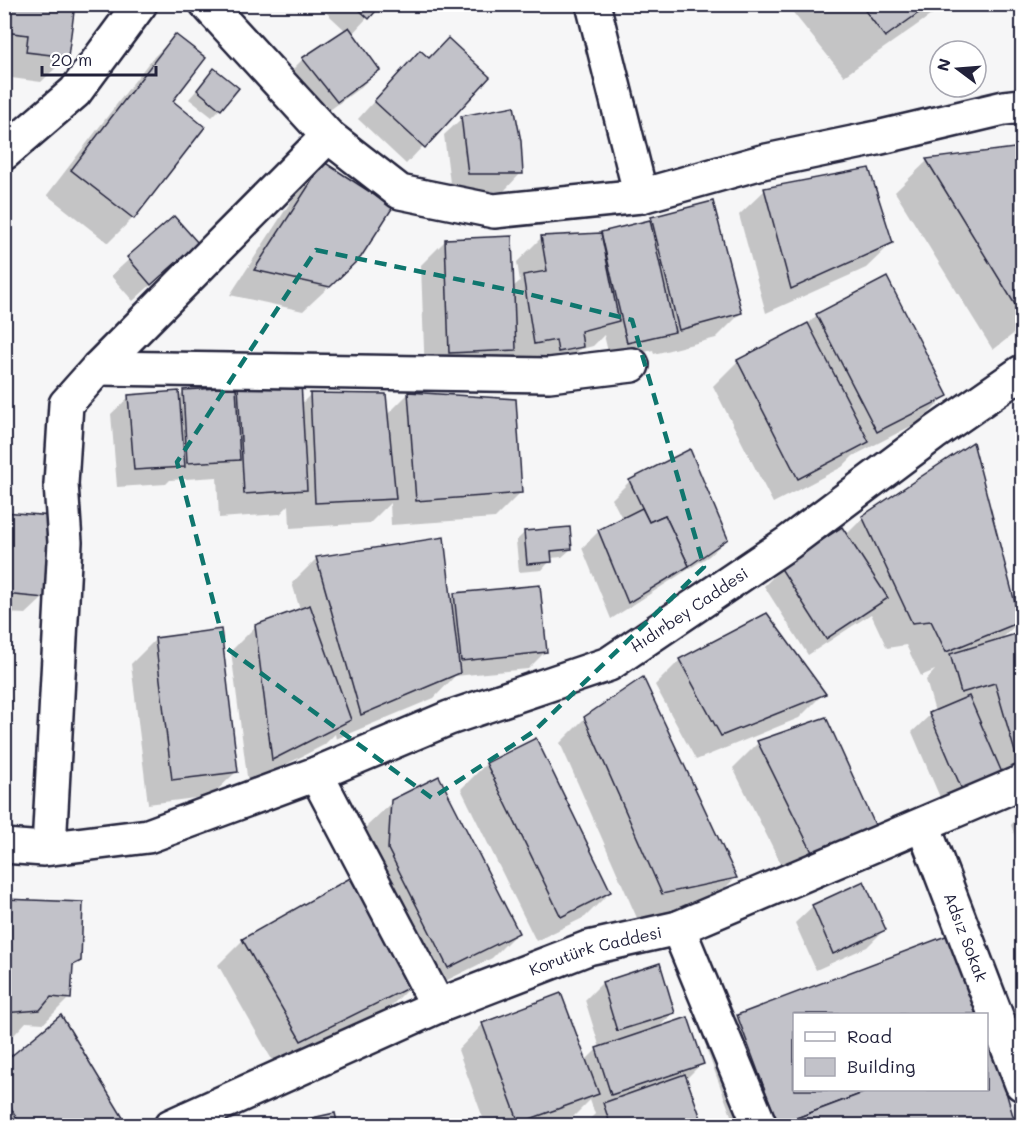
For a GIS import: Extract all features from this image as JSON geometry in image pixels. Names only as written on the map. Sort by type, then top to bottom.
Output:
[{"type":"street","points":[[4,153],[75,92],[140,4]]},
{"type":"street","points":[[207,4],[328,136],[400,192],[494,211],[641,196],[762,162],[1004,108],[1023,106]]},
{"type":"street","points":[[593,4],[641,196]]},
{"type":"street","points":[[49,848],[65,542],[61,484],[66,404],[98,368],[328,136]]},
{"type":"street","points":[[98,368],[549,375],[632,365]]},
{"type":"street","name":"Hıdırbey Caddesi","points":[[4,846],[49,848],[148,836],[316,774],[449,718],[609,664],[788,543],[933,434],[1023,372]]},
{"type":"street","points":[[316,774],[438,1006]]},
{"type":"street","name":"Korutürk Caddesi","points":[[171,1125],[438,1006],[588,948],[678,928],[1023,782]]},
{"type":"street","name":"Adsız Sokak","points":[[922,825],[1023,1084]]},
{"type":"street","points":[[678,928],[760,1125]]},
{"type":"highlighted area","points":[[316,250],[524,293],[632,320],[704,567],[533,732],[432,798],[225,647],[177,462]]},
{"type":"building","points":[[4,4],[75,4],[68,57],[26,52],[28,35],[4,32]]},
{"type":"building","points":[[353,4],[382,4],[369,19]]},
{"type":"building","points":[[860,4],[931,4],[885,37]]},
{"type":"building","points":[[349,27],[380,70],[337,102],[302,58]]},
{"type":"building","points":[[175,34],[206,58],[173,101],[205,127],[134,219],[71,170]]},
{"type":"building","points":[[448,38],[490,77],[425,148],[374,101],[420,50],[429,58]]},
{"type":"building","points":[[214,68],[239,88],[221,110],[197,90]]},
{"type":"building","points":[[514,106],[521,141],[523,174],[468,174],[461,116]]},
{"type":"building","points":[[1022,147],[1022,316],[926,159]]},
{"type":"building","points":[[324,162],[393,207],[361,257],[330,287],[254,270]]},
{"type":"building","points":[[869,168],[893,243],[791,289],[764,188]]},
{"type":"building","points":[[713,201],[742,313],[679,330],[651,217]]},
{"type":"building","points":[[174,216],[198,243],[151,285],[127,257]]},
{"type":"building","points":[[650,220],[675,332],[627,343],[601,232]]},
{"type":"building","points":[[601,233],[619,321],[581,331],[583,347],[558,352],[556,340],[534,344],[523,275],[547,271],[541,236]]},
{"type":"building","points":[[512,236],[516,350],[449,353],[445,239]]},
{"type":"building","points":[[887,277],[948,396],[877,432],[816,314]]},
{"type":"building","points":[[808,323],[869,442],[798,479],[737,360]]},
{"type":"building","points":[[301,382],[307,490],[244,494],[238,386]]},
{"type":"building","points":[[236,387],[240,460],[187,463],[183,390]]},
{"type":"building","points":[[179,391],[185,467],[134,470],[128,395]]},
{"type":"building","points":[[408,392],[516,399],[522,493],[416,501]]},
{"type":"building","points":[[310,393],[386,394],[396,499],[315,503]]},
{"type":"building","points":[[973,442],[1020,622],[946,652],[931,621],[912,623],[862,516]]},
{"type":"building","points":[[690,449],[728,539],[689,566],[665,515],[649,522],[629,480]]},
{"type":"building","points":[[642,508],[649,522],[665,515],[689,566],[628,603],[598,530]]},
{"type":"building","points":[[4,512],[52,516],[45,598],[4,594]]},
{"type":"building","points":[[570,527],[572,549],[551,551],[552,562],[527,564],[524,531]]},
{"type":"building","points":[[842,527],[888,598],[826,639],[780,567]]},
{"type":"building","points":[[444,537],[460,673],[361,715],[316,557]]},
{"type":"building","points":[[540,585],[547,652],[461,661],[454,593]]},
{"type":"building","points":[[310,605],[351,720],[272,760],[255,625]]},
{"type":"building","points":[[767,613],[826,694],[721,736],[679,659]]},
{"type":"building","points":[[221,629],[238,772],[172,780],[155,638]]},
{"type":"building","points":[[1022,632],[1022,757],[1017,759],[995,683],[961,693],[950,654]]},
{"type":"building","points":[[643,677],[737,878],[662,894],[584,717]]},
{"type":"building","points":[[969,696],[1003,775],[963,792],[929,713]]},
{"type":"building","points":[[826,717],[876,827],[813,854],[757,741]]},
{"type":"building","points":[[536,738],[611,892],[561,917],[486,763]]},
{"type":"building","points":[[439,776],[519,933],[448,968],[388,849],[391,800]]},
{"type":"building","points":[[350,878],[414,985],[301,1041],[242,939]]},
{"type":"building","points":[[864,881],[886,930],[833,954],[812,905]]},
{"type":"building","points":[[4,899],[83,902],[81,961],[73,965],[71,999],[51,997],[40,1010],[4,1013]]},
{"type":"building","points":[[951,934],[982,1013],[793,1013],[793,1091],[868,1091],[778,1125],[737,1015]]},
{"type":"building","points":[[660,963],[675,1013],[617,1031],[602,982]]},
{"type":"building","points":[[561,993],[599,1094],[519,1123],[482,1023]]},
{"type":"building","points":[[61,1015],[128,1126],[21,1126],[4,1095],[4,1062]]},
{"type":"building","points":[[688,1017],[704,1064],[611,1095],[596,1048]]},
{"type":"building","points":[[992,1044],[1016,1126],[778,1125],[868,1091],[988,1091],[988,1045]]},
{"type":"building","points":[[685,1074],[703,1124],[699,1126],[611,1126],[603,1103]]},
{"type":"building","points":[[335,1113],[338,1126],[275,1126]]}]
